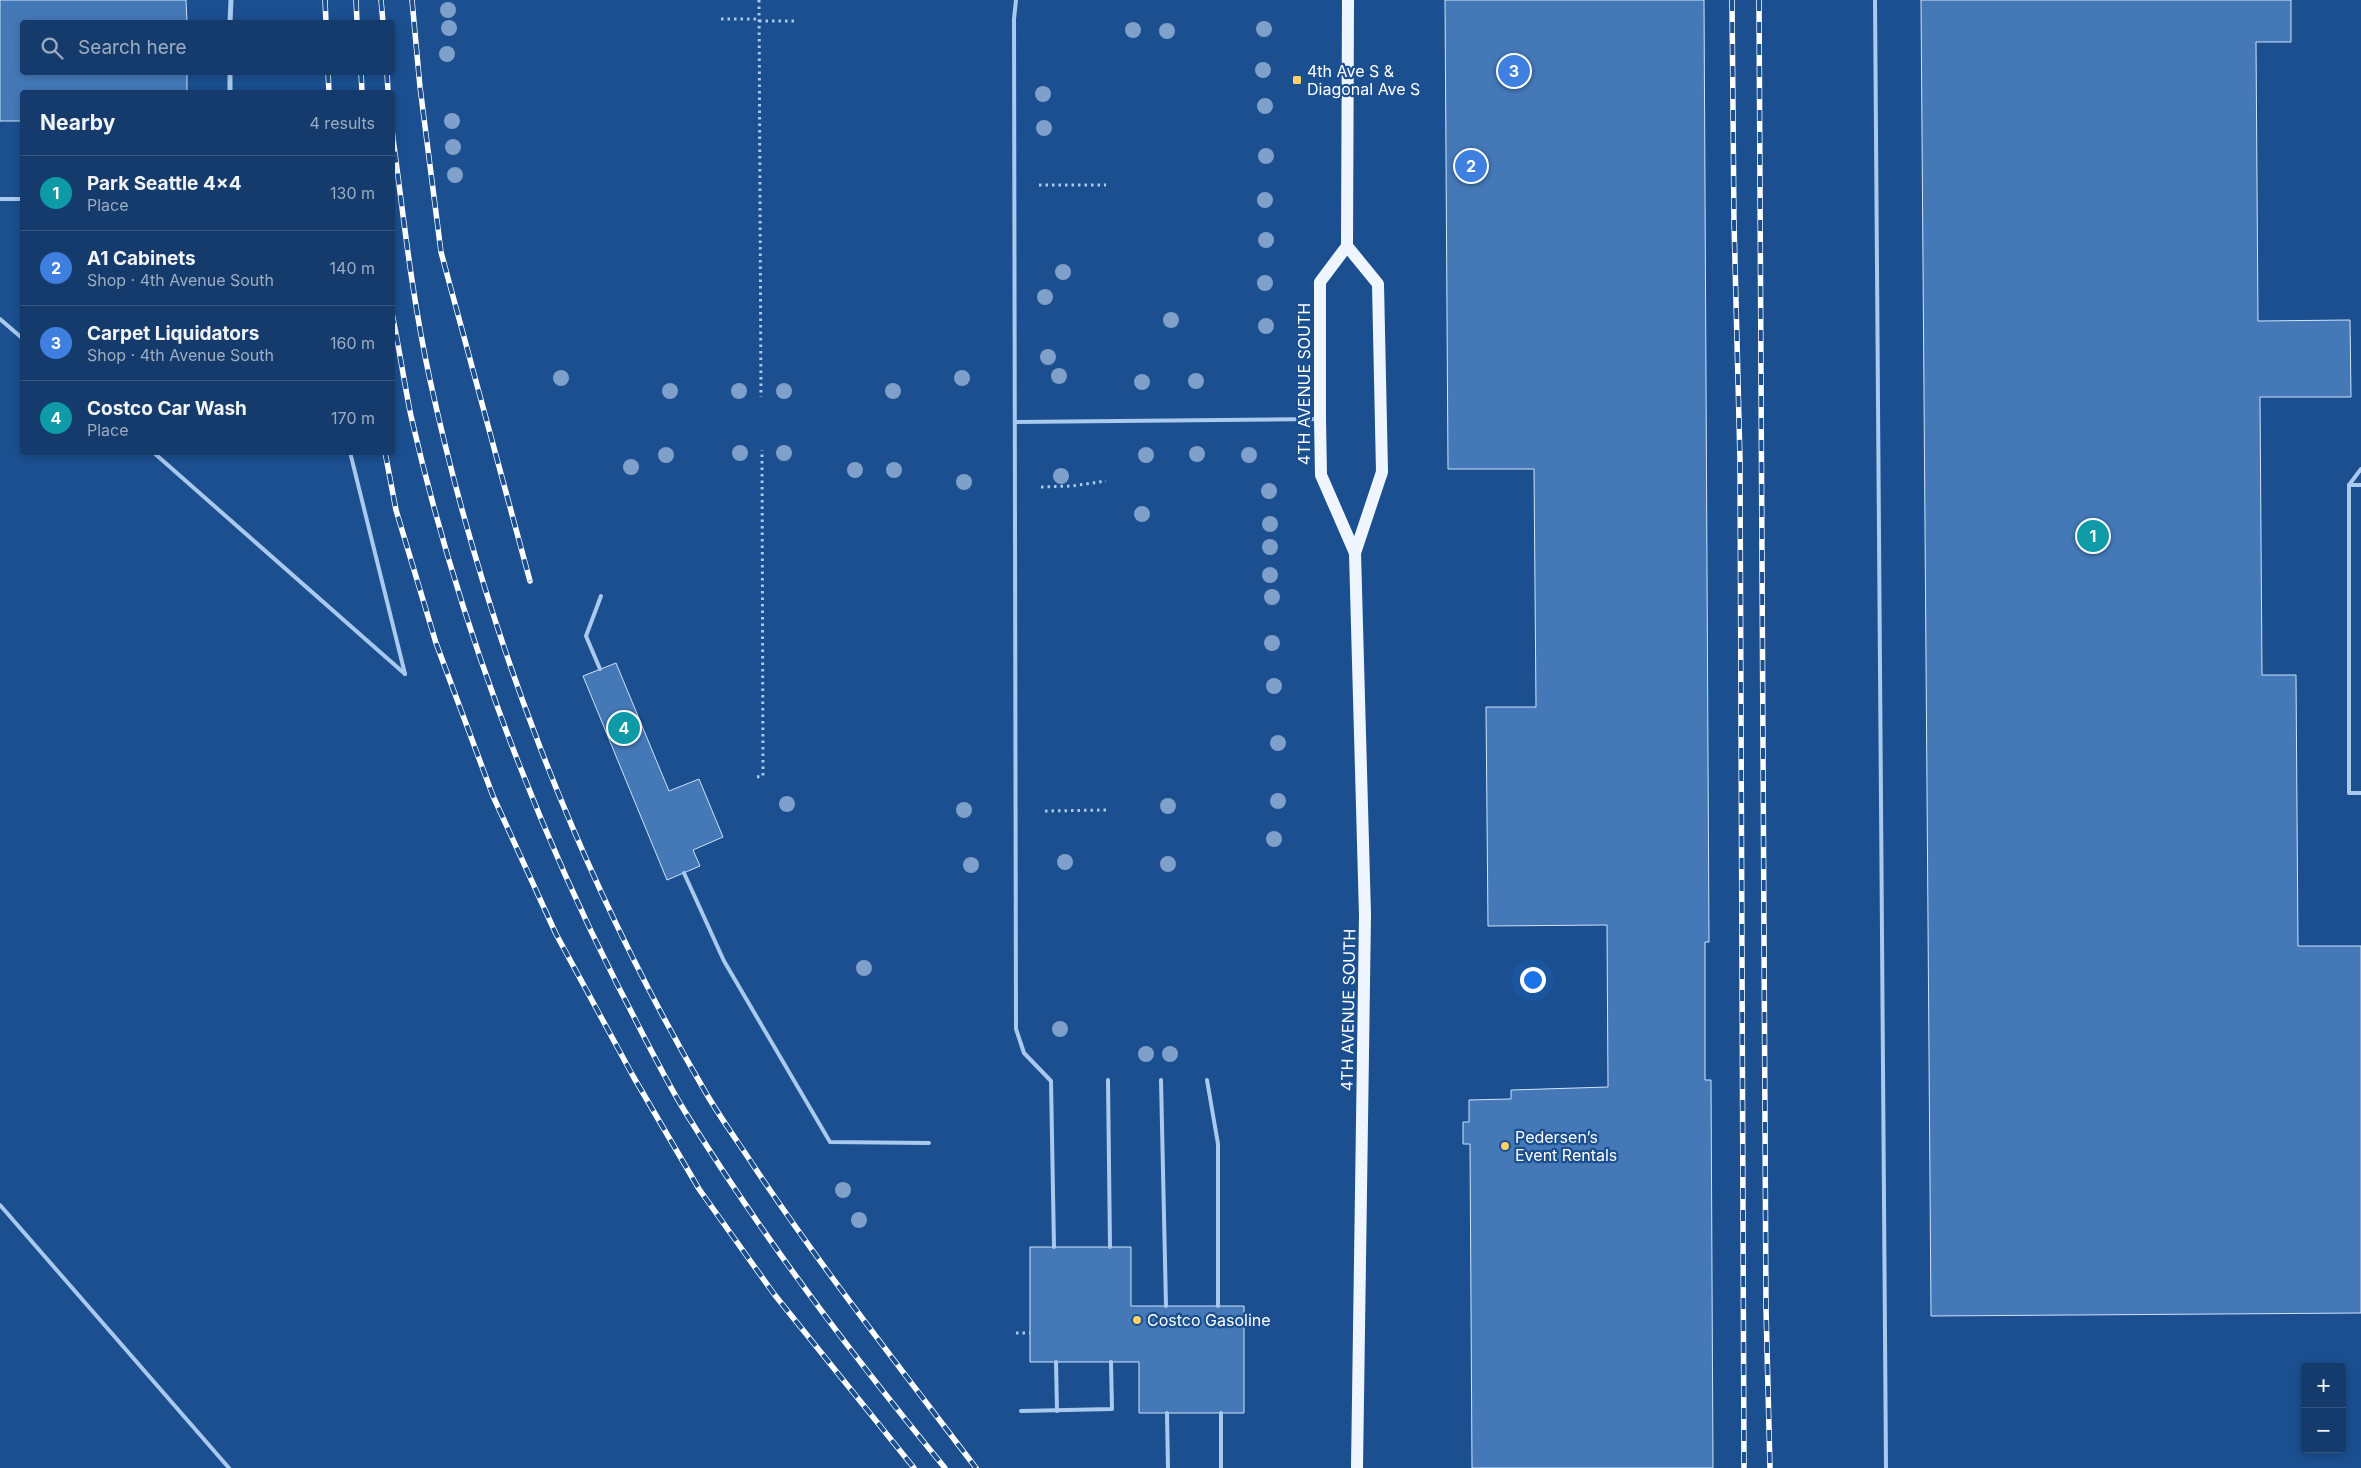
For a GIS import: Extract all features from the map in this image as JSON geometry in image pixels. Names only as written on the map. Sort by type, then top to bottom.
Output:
[{"type":"main road","points":[[1347,246],[1348,0]]},
{"type":"main road","name":"4TH AVENUE SOUTH","points":[[1355,553],[1321,475],[1320,282],[1347,246],[1378,284],[1382,472],[1355,553],[1365,915],[1357,1468]]},
{"type":"street","points":[[230,0],[230,20]]},
{"type":"street","points":[[230,75],[230,90]]},
{"type":"lane","points":[[1016,0],[1014,20],[1016,1028],[1024,1053],[1051,1081],[1054,1248]]},
{"type":"lane","points":[[1875,0],[1886,1468]]},
{"type":"lane","points":[[0,199],[20,199]]},
{"type":"lane","points":[[0,319],[20,336]]},
{"type":"lane","points":[[1015,422],[1320,419]]},
{"type":"lane","points":[[156,455],[405,674],[351,455]]},
{"type":"lane","points":[[2361,469],[2349,485],[2349,793],[2361,793]]},
{"type":"lane","points":[[2349,485],[2361,485]]},
{"type":"lane","points":[[600,596],[586,636],[600,669]]},
{"type":"lane","points":[[684,873],[724,962],[830,1142],[929,1143]]},
{"type":"lane","points":[[1108,1080],[1110,1248]]},
{"type":"lane","points":[[1162,1080],[1166,1306]]},
{"type":"lane","points":[[1207,1080],[1218,1144],[1218,1306]]},
{"type":"lane","points":[[0,1205],[229,1468]]},
{"type":"lane","points":[[1056,1362],[1057,1411]]},
{"type":"lane","points":[[1021,1411],[1112,1409],[1111,1362]]},
{"type":"lane","points":[[1168,1412],[1168,1468]]},
{"type":"lane","points":[[1221,1412],[1221,1468]]},
{"type":"path","points":[[759,0],[761,396]]},
{"type":"path","points":[[721,20],[797,21]]},
{"type":"path","points":[[1039,185],[1106,185]]},
{"type":"path","points":[[757,777],[763,776],[762,450]]},
{"type":"path","points":[[1041,487],[1072,486],[1106,481]]},
{"type":"path","points":[[1045,811],[1107,810]]},
{"type":"path","points":[[1016,1333],[1030,1333]]},
{"type":"building","points":[[0,0],[186,0],[187,20],[20,20],[20,75],[187,75],[187,90],[20,90],[20,121],[0,121]]},
{"type":"building","points":[[1445,0],[1704,0],[1709,942],[1705,942],[1705,1080],[1711,1080],[1713,1468],[1472,1468],[1470,1144],[1463,1144],[1463,1122],[1469,1122],[1469,1100],[1511,1099],[1511,1090],[1608,1087],[1607,925],[1488,926],[1486,707],[1536,707],[1534,469],[1448,469]]},
{"type":"building","points":[[1921,0],[2291,0],[2291,42],[2256,42],[2258,321],[2350,320],[2351,397],[2260,397],[2262,675],[2296,675],[2298,946],[2361,946],[2361,1313],[1931,1316]]},
{"type":"building","points":[[616,663],[669,791],[699,779],[723,837],[693,850],[700,866],[667,880],[583,676]]},
{"type":"building","name":"Costco Gasoline","points":[[1030,1247],[1131,1247],[1131,1306],[1244,1306],[1244,1413],[1139,1413],[1139,1362],[1030,1362]]},
{"type":"railway","points":[[325,0],[326,20]]},
{"type":"railway","points":[[356,0],[357,20]]},
{"type":"railway","points":[[381,0],[383,20]]},
{"type":"railway","points":[[412,0],[420,87],[441,252],[530,581]]},
{"type":"railway","points":[[1732,0],[1734,222],[1740,460],[1744,1468]]},
{"type":"railway","points":[[1759,0],[1766,1308],[1770,1468]]},
{"type":"railway","points":[[328,75],[329,90]]},
{"type":"railway","points":[[361,75],[362,90]]},
{"type":"railway","points":[[387,75],[388,90]]},
{"type":"railway","points":[[395,153],[418,318],[430,380],[452,473],[478,566],[507,657],[540,748],[576,837],[616,924],[659,1009],[718,1112],[781,1206],[863,1320],[976,1468]]},
{"type":"railway","points":[[395,329],[411,416],[429,488],[472,634],[524,778],[584,917],[666,1079],[744,1203],[808,1294],[945,1468]]},
{"type":"railway","points":[[386,455],[396,510],[436,643],[493,796],[556,934],[633,1076],[699,1189],[774,1294],[914,1468]]},
{"type":"place","name":"Carpet Liquidators","points":[[1514,71]]},
{"type":"place","name":"4th Ave S & Diagonal Ave S","points":[[1297,80]]},
{"type":"place","name":"A1 Cabinets","points":[[1471,166]]},
{"type":"place","name":"Park Seattle 4x4","points":[[2093,536]]},
{"type":"place","name":"Costco Car Wash","points":[[624,728]]},
{"type":"place","name":"Pedersen’s Event Rentals","points":[[1505,1146]]},
{"type":"place","name":"Costco Gasoline","points":[[1137,1320]]}]
